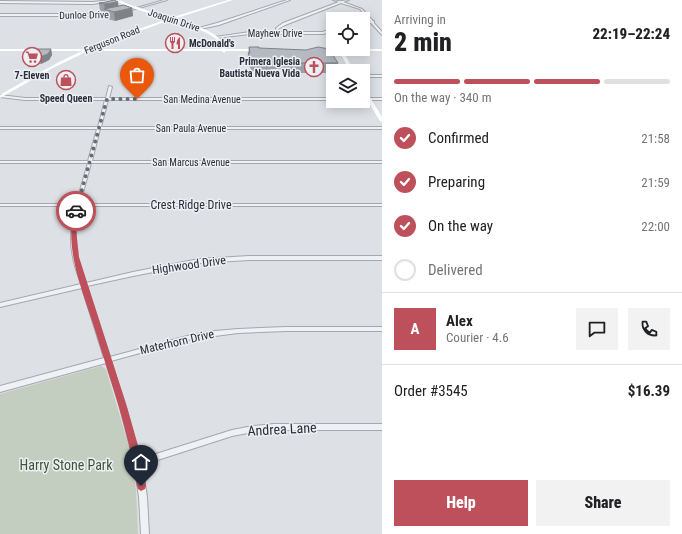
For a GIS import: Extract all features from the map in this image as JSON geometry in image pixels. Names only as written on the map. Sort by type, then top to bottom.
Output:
[{"type":"main road","name":"Joaquin Drive","points":[[116,0],[200,28],[216,37],[223,45],[224,51]]},
{"type":"main road","name":"Ferguson Road","points":[[0,95],[80,51],[119,33],[224,0]]},
{"type":"main road","name":"Ferguson Road","points":[[80,51],[87,50],[168,18],[231,0]]},
{"type":"main road","points":[[87,50],[170,51]]},
{"type":"main road","points":[[124,52],[129,50]]},
{"type":"main road","points":[[0,51],[80,51]]},
{"type":"main road","points":[[0,51],[263,51]]},
{"type":"main road","points":[[315,51],[326,51]]},
{"type":"main road","points":[[370,51],[382,51]]},
{"type":"main road","name":"Ferguson Road","points":[[0,95],[29,75],[74,52]]},
{"type":"main road","points":[[370,101],[382,121]]},
{"type":"street","points":[[0,2],[93,3],[116,0]]},
{"type":"street","name":"Dunloe Drive","points":[[122,12],[166,0]]},
{"type":"street","points":[[200,28],[218,24],[289,0]]},
{"type":"street","points":[[334,0],[361,9],[382,34]]},
{"type":"street","points":[[278,33],[277,28],[284,24],[348,0]]},
{"type":"street","name":"Dunloe Drive","points":[[0,15],[99,16],[115,14]]},
{"type":"street","name":"Mayhew Drive","points":[[216,37],[242,34],[326,32]]},
{"type":"street","points":[[370,76],[382,76]]},
{"type":"street","points":[[110,87],[77,205],[73,229],[73,241],[76,257],[108,359],[138,463],[143,497],[145,534]]},
{"type":"street","name":"San Medina Avenue","points":[[0,95],[25,99],[326,99]]},
{"type":"street","points":[[370,99],[382,99]]},
{"type":"street","name":"San Paula Avenue","points":[[0,128],[382,128]]},
{"type":"street","name":"San Marcus Avenue","points":[[0,162],[382,162]]},
{"type":"street","name":"Crest Ridge Drive","points":[[0,205],[382,205]]},
{"type":"street","name":"Highwood Drive","points":[[0,305],[133,274],[199,261],[249,258],[382,258]]},
{"type":"street","name":"Materhorn Drive","points":[[0,388],[191,336],[263,329],[382,329]]},
{"type":"street","name":"Andrea Lane","points":[[138,463],[232,433],[253,429],[382,428]]},
{"type":"green space","name":"Harry Stone Park","points":[[101,366],[106,369],[129,447],[136,489],[138,534],[0,534],[0,394]]},
{"type":"building","points":[[114,0],[118,2],[104,4],[99,3],[106,2]]},
{"type":"building","points":[[124,5],[132,8],[114,12],[104,9]]},
{"type":"building","points":[[172,34],[179,34],[178,41],[171,41]]},
{"type":"building","points":[[249,47],[306,50],[318,47],[326,48],[326,56],[334,56],[338,63],[299,63],[291,62],[290,59],[272,59],[272,62],[252,61],[248,53],[250,53]]},
{"type":"building","points":[[28,49],[51,49],[48,54],[40,57],[25,53]]},
{"type":"way so far","points":[[76,211],[107,99],[137,99]]},
{"type":"place","name":"McDonald's","points":[[175,43]]},
{"type":"place","name":"7-Eleven","points":[[32,57]]},
{"type":"place","name":"Primera Iglesia Bautista Nueva Vida","points":[[314,67]]},
{"type":"place","name":"Speed Queen","points":[[66,80]]},
{"type":"route","points":[[76,211],[73,229],[73,241],[76,257],[123,407],[138,463],[141,486]]}]
